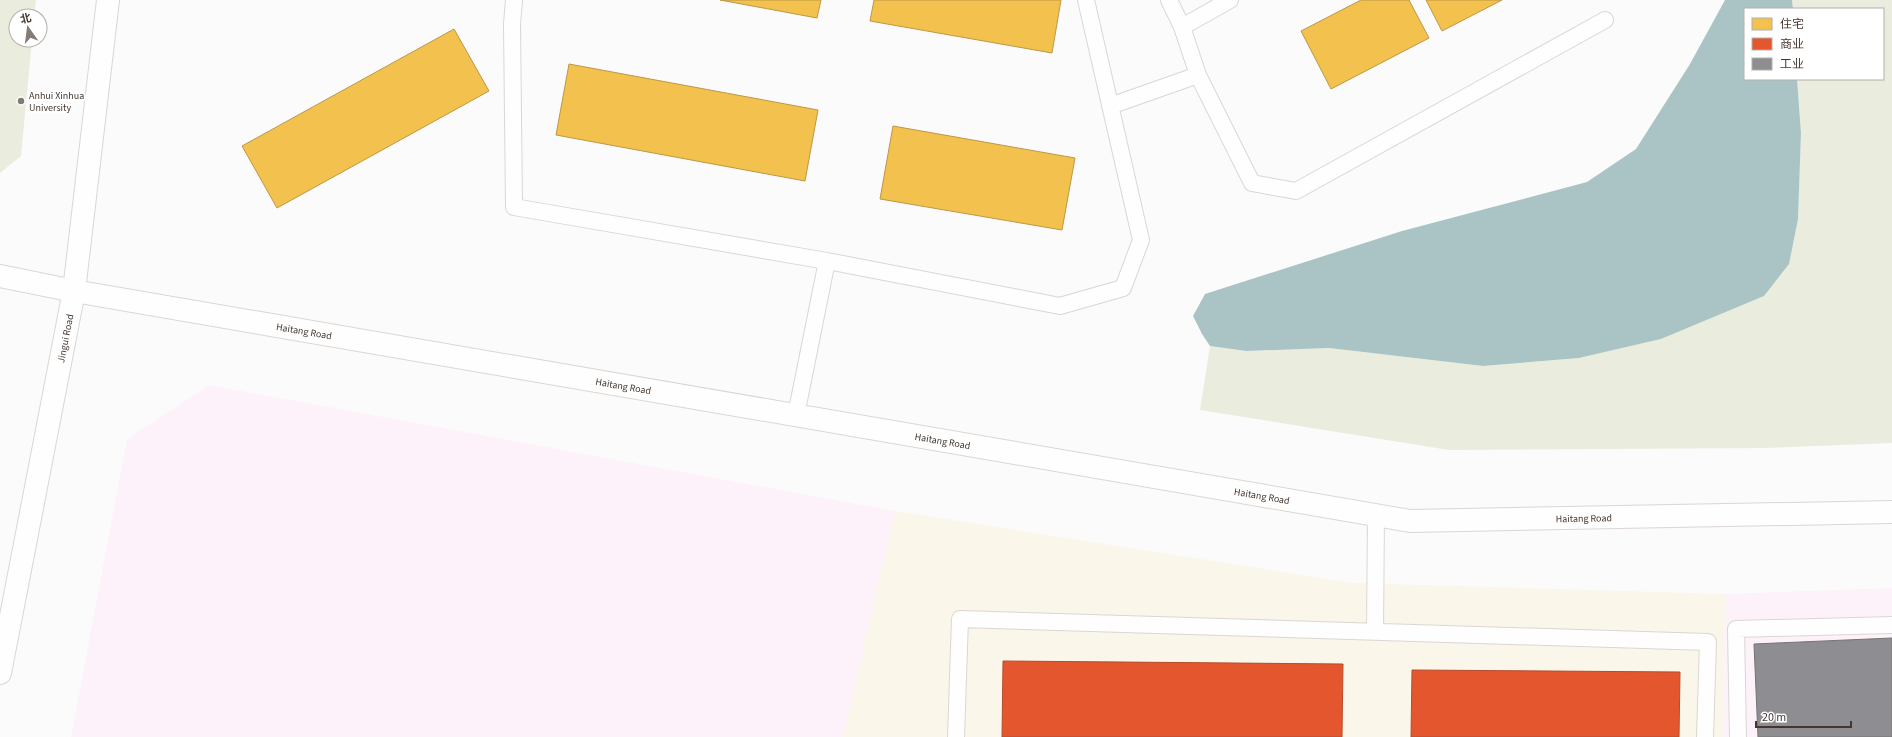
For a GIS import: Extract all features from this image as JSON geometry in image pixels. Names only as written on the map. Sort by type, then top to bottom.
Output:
[{"type":"street","name":"Jingui Road","points":[[0,673],[74,291],[108,0]]},
{"type":"street","name":"Haitang Road","points":[[0,276],[74,291],[1410,520],[1892,512]]},
{"type":"lane","points":[[514,0],[512,24],[514,207],[827,261],[1060,306],[1123,288],[1141,240],[1086,0]]},
{"type":"lane","points":[[1169,0],[1182,27],[1198,75],[1252,183],[1296,191],[1605,20]]},
{"type":"lane","points":[[1182,27],[1230,0]]},
{"type":"lane","points":[[1110,106],[1198,75]]},
{"type":"lane","points":[[796,415],[827,261]]},
{"type":"lane","points":[[1375,632],[1376,515]]},
{"type":"lane","points":[[956,737],[960,619],[1708,642],[1704,737]]},
{"type":"lane","points":[[1738,737],[1736,629],[1892,625]]},
{"type":"shaded area","points":[[209,385],[895,511],[843,737],[71,737],[127,439]]},
{"type":"shaded area","points":[[895,511],[1353,583],[1725,594],[1724,737],[843,737]]},
{"type":"shaded area","points":[[1892,588],[1892,737],[1724,737],[1725,594]]},
{"type":"green space","points":[[0,0],[36,0],[35,8],[8,8],[8,48],[31,48],[21,156],[0,173]]},
{"type":"green space","points":[[1792,0],[1892,0],[1892,443],[1768,448],[1449,450],[1200,410],[1210,346],[1246,351],[1329,348],[1483,366],[1579,358],[1661,339],[1764,296],[1798,219],[1801,133],[1797,80],[1884,80],[1884,8],[1793,8]]},
{"type":"water","points":[[1725,0],[1792,0],[1793,8],[1744,8],[1744,80],[1797,80],[1801,133],[1798,219],[1789,264],[1764,296],[1661,339],[1579,358],[1483,366],[1329,348],[1246,351],[1210,346],[1202,334],[1193,316],[1205,294],[1402,231],[1587,182],[1636,149],[1690,64]]},
{"type":"building: 住宅","points":[[720,0],[821,0],[817,18]]},
{"type":"building: 住宅","points":[[874,0],[1061,0],[1052,53],[870,21]]},
{"type":"building: 住宅","points":[[1361,0],[1409,0],[1429,38],[1331,89],[1301,31]]},
{"type":"building: 住宅","points":[[1426,0],[1502,0],[1442,31]]},
{"type":"building: 住宅","points":[[454,29],[489,91],[277,208],[242,146]]},
{"type":"building: 住宅","points":[[569,64],[818,110],[805,181],[556,135]]},
{"type":"building: 住宅","points":[[893,126],[1075,158],[1062,230],[880,199]]},
{"type":"building: 商业","points":[[1003,661],[1343,664],[1342,737],[1002,737]]},
{"type":"building: 商业","points":[[1412,670],[1680,672],[1679,737],[1411,737]]},
{"type":"building: 工业","points":[[1892,638],[1892,737],[1758,737],[1754,644]]},
{"type":"place","name":"Anhui Xinhua University","points":[[21,101]]}]
